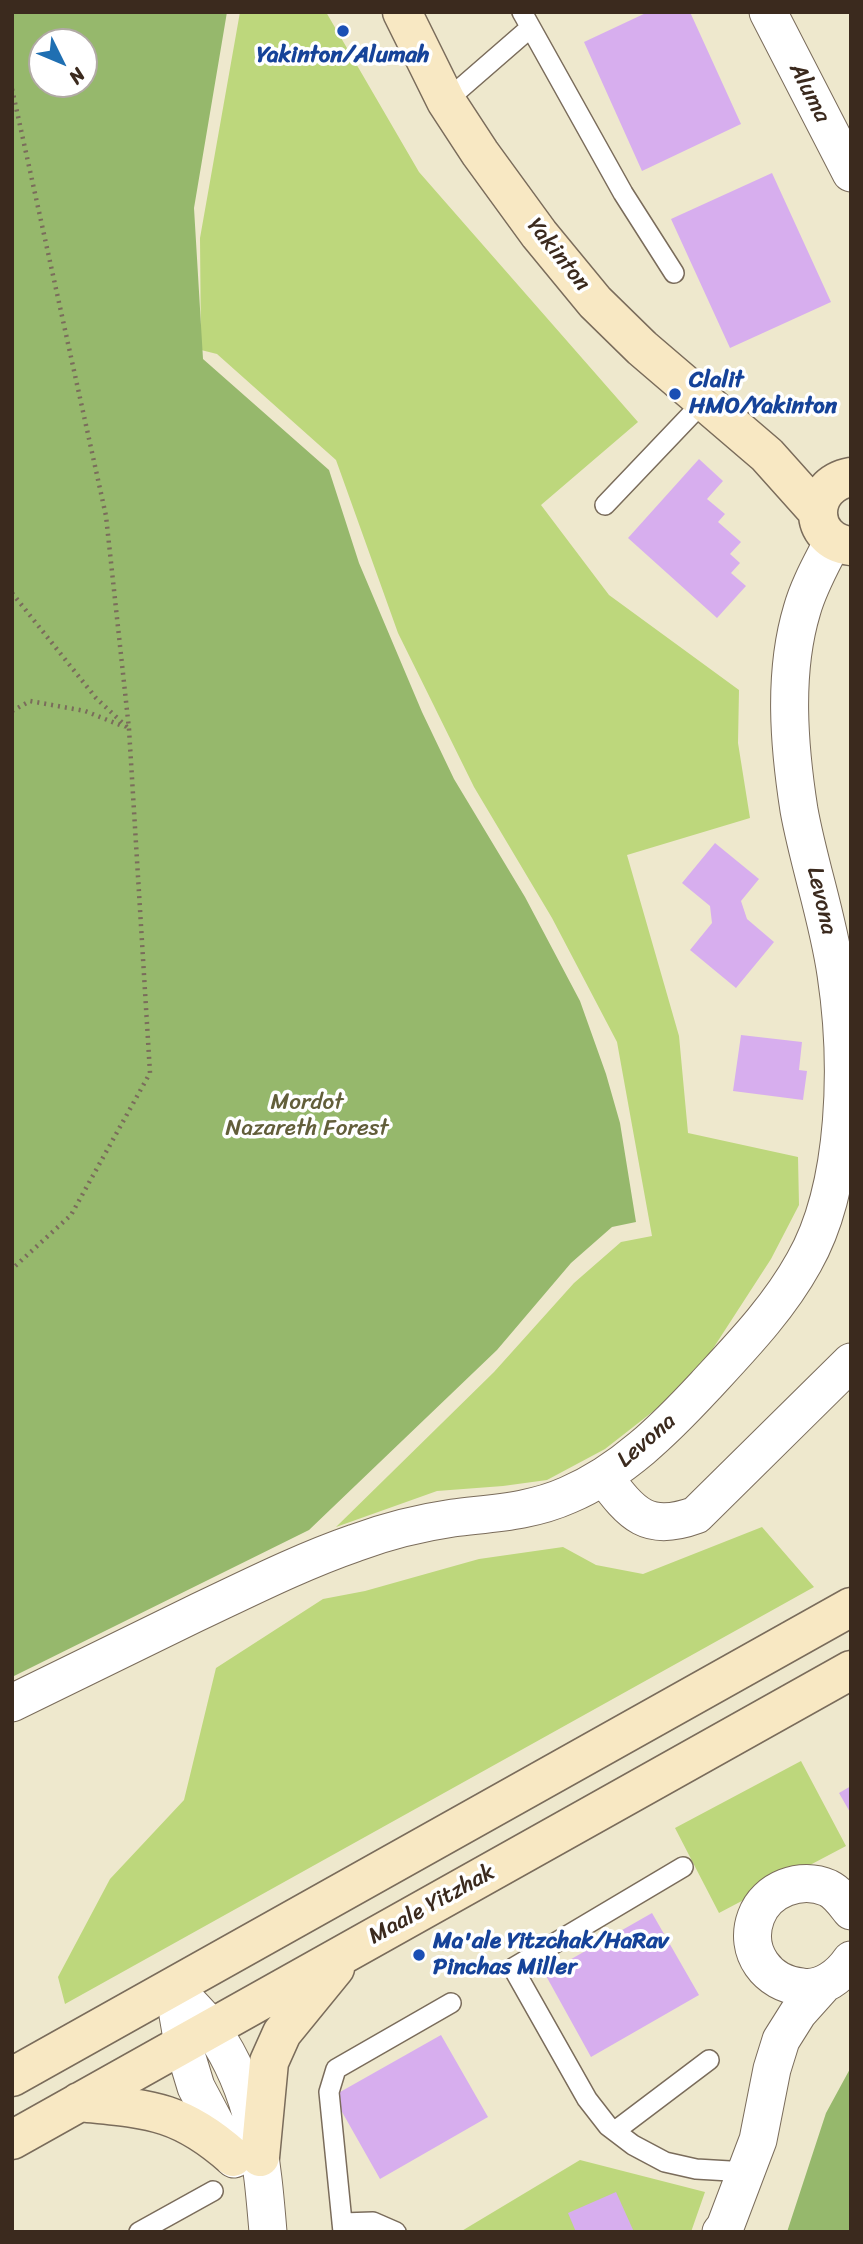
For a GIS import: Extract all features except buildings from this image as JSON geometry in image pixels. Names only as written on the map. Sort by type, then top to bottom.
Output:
[{"type":"street","name":"Yakinton","points":[[402,12],[446,101],[480,153],[539,234],[595,302],[642,348],[767,455],[838,511]]},
{"type":"street","name":"Aluma","points":[[768,12],[851,173]]},
{"type":"street","name":"Levona","points":[[12,1703],[264,1580],[351,1544],[400,1528],[454,1518],[514,1512],[565,1497],[604,1477],[632,1456],[680,1412],[776,1306],[807,1258],[825,1212],[836,1173],[845,1000],[800,813],[792,754],[791,661],[802,611],[838,511]]},
{"type":"street","points":[[604,1477],[626,1507],[658,1523],[675,1523],[696,1516],[851,1362]]},
{"type":"street","points":[[12,2077],[851,1607]]},
{"type":"street","name":"Maale Yitzhak","points":[[12,2140],[851,1670]]},
{"type":"street","points":[[772,2069],[762,1967],[752,1934],[756,1917],[765,1902],[778,1891],[794,1884],[811,1883],[828,1888],[842,1898],[851,1911]]},
{"type":"street","points":[[268,2232],[247,2157],[269,2062],[282,2033],[351,1950]]},
{"type":"street","points":[[721,2232],[758,2140],[772,2069],[787,2031],[798,2012],[824,1984],[839,1975],[851,1960]]},
{"type":"street","points":[[762,1967],[774,1979],[790,1986],[807,1988],[824,1984]]},
{"type":"street","points":[[173,1987],[197,2037],[240,2082],[255,2123],[242,2173],[248,2200],[247,2232]]},
{"type":"street","points":[[79,2102],[148,2109],[185,2122],[247,2157]]},
{"type":"lane","points":[[446,101],[526,20],[622,193],[674,273]]},
{"type":"lane","points":[[605,505],[705,400]]},
{"type":"lane","points":[[683,1867],[513,1968],[587,2099],[608,2126],[633,2146],[665,2162],[696,2169],[747,2172]]},
{"type":"lane","points":[[396,2232],[373,2222],[343,2227],[329,2092],[336,2069],[451,2003]]},
{"type":"lane","points":[[615,2131],[709,2060]]},
{"type":"lane","points":[[139,2232],[213,2191]]},
{"type":"path","points":[[12,89],[106,516],[129,729],[150,1073],[71,1215],[12,1269]]},
{"type":"path","points":[[12,593],[96,698],[129,729]]},
{"type":"path","points":[[12,711],[30,701],[85,711],[129,729]]},
{"type":"green space","name":"Mordot Nazareth Forest","points":[[12,12],[227,12],[194,208],[203,359],[329,470],[359,563],[422,712],[454,779],[525,897],[580,1001],[620,1123],[636,1222],[612,1227],[571,1263],[497,1350],[309,1530],[12,1677]]},
{"type":"green space","points":[[240,12],[326,12],[419,172],[638,422],[541,505],[609,595],[739,690],[738,743],[750,818],[627,855],[679,1036],[688,1133],[798,1157],[799,1205],[771,1259],[692,1381],[605,1449],[547,1480],[437,1491],[336,1527],[494,1372],[574,1283],[621,1242],[652,1236],[617,1042],[552,918],[474,787],[398,633],[336,460],[217,354],[201,350],[200,238]]},
{"type":"green space","points":[[762,1527],[814,1587],[65,2004],[58,1977],[110,1879],[184,1800],[216,1668],[323,1599],[365,1591],[479,1559],[563,1547],[596,1565],[643,1574]]},
{"type":"green space","points":[[801,1761],[846,1846],[719,1913],[675,1828]]},
{"type":"green space","points":[[851,2067],[851,2232],[787,2232],[826,2113]]},
{"type":"green space","points":[[580,2160],[705,2192],[691,2232],[460,2232]]},
{"type":"place","name":"Yakinton/Alumah","points":[[343,31]]},
{"type":"place","name":"Clalit HMO/Yakinton","points":[[675,394]]},
{"type":"place","name":"Ma'ale Yitzchak/HaRav Pinchas Miller","points":[[419,1955]]}]
